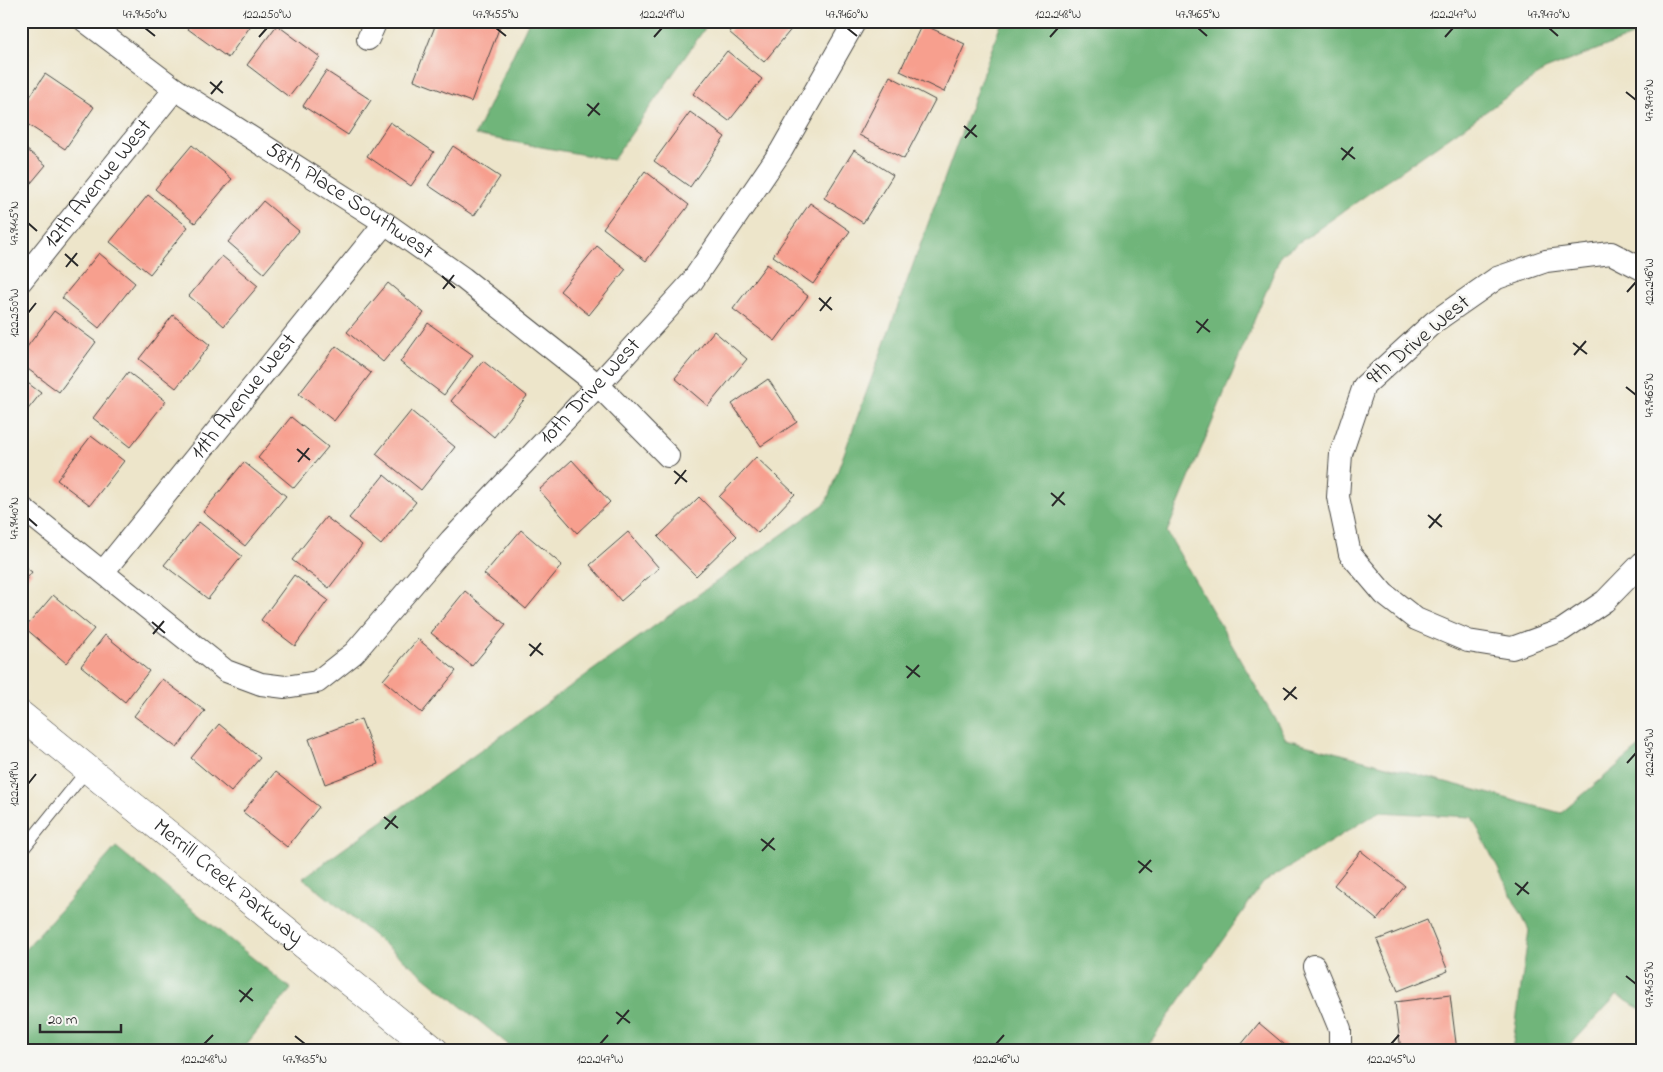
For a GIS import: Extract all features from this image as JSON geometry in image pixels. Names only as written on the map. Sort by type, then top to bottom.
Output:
[{"type":"street","name":"58th Place Southwest","points":[[85,21],[175,89],[385,223],[463,278],[598,385],[668,456]]},
{"type":"street","name":"10th Drive West","points":[[21,507],[226,671],[261,684],[285,687],[317,682],[354,653],[451,540],[598,385],[691,283],[781,150],[856,21]]},
{"type":"street","name":"12th Avenue West","points":[[21,281],[175,89]]},
{"type":"street","name":"11th Avenue West","points":[[103,572],[385,223]]},
{"type":"street","name":"9th Drive West","points":[[1642,269],[1611,253],[1546,261],[1497,278],[1434,322],[1364,386],[1341,454],[1338,497],[1350,554],[1384,594],[1416,620],[1468,641],[1512,648],[1562,630],[1605,601],[1642,563]]},
{"type":"street","name":"Merrill Creek Parkway","points":[[21,715],[435,1051]]},
{"type":"street","points":[[1314,966],[1340,1029],[1340,1051]]},
{"type":"lane","points":[[21,852],[88,769]]},
{"type":"green space","points":[[529,21],[710,21],[613,160],[475,135]]},
{"type":"green space","points":[[1002,21],[1642,21],[1642,32],[1545,70],[1281,255],[1167,532],[1286,739],[1561,813],[1642,745],[1642,1010],[1617,995],[1565,1051],[1512,1051],[1529,930],[1472,817],[1379,812],[1263,883],[1144,1051],[516,1051],[303,878],[826,503]]},
{"type":"green space","points":[[116,847],[291,989],[241,1051],[21,1051],[21,954]]},
{"type":"building","points":[[177,21],[254,21],[228,58]]},
{"type":"building","points":[[437,21],[502,21],[471,102],[414,80]]},
{"type":"building","points":[[738,21],[798,21],[764,62],[729,32]]},
{"type":"building","points":[[922,24],[965,44],[944,92],[900,71]]},
{"type":"building","points":[[277,25],[320,57],[289,97],[247,65]]},
{"type":"building","points":[[21,50],[28,55],[21,65]]},
{"type":"building","points":[[727,51],[762,79],[729,121],[693,94]]},
{"type":"building","points":[[326,71],[371,100],[348,135],[303,106]]},
{"type":"building","points":[[45,74],[94,107],[65,149],[21,120],[21,110]]},
{"type":"building","points":[[890,76],[935,100],[904,159],[859,135]]},
{"type":"building","points":[[690,112],[725,137],[690,187],[654,161]]},
{"type":"building","points":[[390,122],[434,152],[411,186],[367,156]]},
{"type":"building","points":[[21,145],[46,165],[21,195]]},
{"type":"building","points":[[192,145],[232,179],[195,223],[155,189]]},
{"type":"building","points":[[453,146],[500,177],[474,216],[428,185]]},
{"type":"building","points":[[854,150],[893,175],[863,223],[824,198]]},
{"type":"building","points":[[645,171],[689,205],[646,261],[603,228]]},
{"type":"building","points":[[148,195],[188,227],[150,274],[110,242]]},
{"type":"building","points":[[263,201],[299,231],[264,273],[228,242]]},
{"type":"building","points":[[810,203],[850,231],[813,284],[773,256]]},
{"type":"building","points":[[597,246],[626,269],[589,315],[560,291]]},
{"type":"building","points":[[99,253],[135,283],[99,328],[62,298]]},
{"type":"building","points":[[222,256],[258,286],[224,326],[189,296]]},
{"type":"building","points":[[767,264],[808,296],[775,341],[733,309]]},
{"type":"building","points":[[388,283],[424,313],[383,362],[347,332]]},
{"type":"building","points":[[54,311],[96,342],[59,392],[21,364],[21,355]]},
{"type":"building","points":[[173,315],[210,345],[176,388],[139,359]]},
{"type":"building","points":[[428,323],[473,355],[444,395],[400,362]]},
{"type":"building","points":[[714,331],[747,359],[708,406],[675,378]]},
{"type":"building","points":[[336,346],[371,373],[334,421],[299,394]]},
{"type":"building","points":[[483,361],[527,396],[494,437],[451,401]]},
{"type":"building","points":[[128,372],[166,401],[130,447],[93,418]]},
{"type":"building","points":[[21,378],[41,393],[21,418]]},
{"type":"building","points":[[768,379],[797,422],[761,446],[732,404]]},
{"type":"building","points":[[411,411],[455,447],[421,490],[376,454]]},
{"type":"building","points":[[291,417],[328,447],[294,488],[258,458]]},
{"type":"building","points":[[91,436],[124,461],[90,505],[57,480]]},
{"type":"building","points":[[756,457],[795,494],[758,533],[719,497]]},
{"type":"building","points":[[572,460],[610,502],[577,533],[539,490]]},
{"type":"building","points":[[244,462],[286,496],[245,546],[203,512]]},
{"type":"building","points":[[384,475],[416,502],[381,545],[349,518]]},
{"type":"building","points":[[699,497],[737,536],[696,576],[658,537]]},
{"type":"building","points":[[326,517],[362,545],[329,588],[292,560]]},
{"type":"building","points":[[199,522],[242,556],[208,599],[164,565]]},
{"type":"building","points":[[521,530],[562,565],[526,609],[484,574]]},
{"type":"building","points":[[628,532],[659,568],[621,601],[590,565]]},
{"type":"building","points":[[21,564],[32,572],[21,586]]},
{"type":"building","points":[[294,575],[328,600],[295,646],[261,620]]},
{"type":"building","points":[[465,591],[506,625],[472,666],[431,633]]},
{"type":"building","points":[[53,595],[94,629],[66,663],[25,628]]},
{"type":"building","points":[[105,635],[149,671],[125,702],[81,666]]},
{"type":"building","points":[[418,639],[456,671],[422,713],[383,680]]},
{"type":"building","points":[[162,679],[205,711],[177,748],[134,716]]},
{"type":"building","points":[[361,719],[378,764],[325,784],[309,739]]},
{"type":"building","points":[[219,724],[260,758],[231,792],[191,758]]},
{"type":"building","points":[[275,772],[319,807],[287,847],[243,812]]},
{"type":"building","points":[[1361,851],[1405,886],[1377,920],[1334,885]]},
{"type":"building","points":[[1427,920],[1448,971],[1398,991],[1377,940]]},
{"type":"building","points":[[1450,995],[1457,1051],[1401,1051],[1395,1002]]},
{"type":"building","points":[[1259,1023],[1292,1051],[1236,1051]]}]
